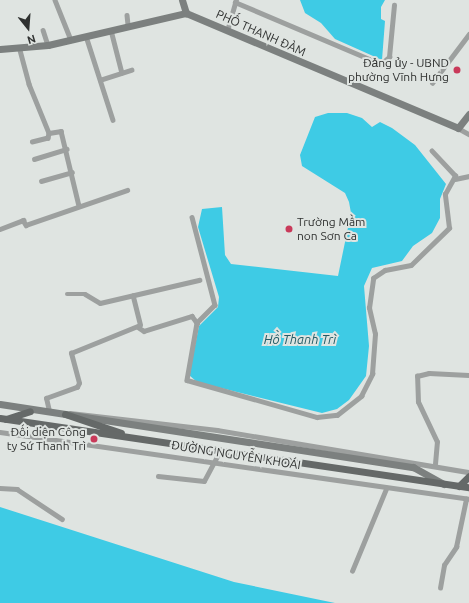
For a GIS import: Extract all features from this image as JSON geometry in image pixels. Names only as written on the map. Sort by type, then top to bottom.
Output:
[{"type":"main road","points":[[2,419],[30,411]]},
{"type":"main road","points":[[65,414],[137,438]]},
{"type":"main road","name":"ĐƯỜNG NGUYỄN KHOÁI","points":[[2,419],[137,438],[220,452],[469,487]]},
{"type":"main road","points":[[459,486],[469,476]]},
{"type":"street","points":[[55,0],[71,40]]},
{"type":"street","points":[[0,49],[20,50],[48,45],[128,25],[186,13],[182,0]]},
{"type":"street","points":[[227,31],[236,1],[380,64],[389,57],[394,4]]},
{"type":"street","name":"PHỐ THANH ĐÀM","points":[[186,13],[458,128]]},
{"type":"street","points":[[126,15],[128,25]]},
{"type":"street","points":[[43,30],[48,45]]},
{"type":"street","points":[[111,30],[122,73]]},
{"type":"street","points":[[432,83],[469,34]]},
{"type":"street","points":[[86,36],[113,120]]},
{"type":"street","points":[[20,50],[28,84],[49,133],[48,138],[32,142]]},
{"type":"street","points":[[100,80],[131,70]]},
{"type":"street","points":[[469,114],[458,128],[469,134]]},
{"type":"street","points":[[49,133],[61,131],[79,206]]},
{"type":"street","points":[[34,159],[66,149]]},
{"type":"street","points":[[432,151],[453,171],[455,179]]},
{"type":"street","points":[[41,181],[72,172]]},
{"type":"street","points":[[192,217],[215,305],[197,322],[185,376],[191,384],[317,418],[337,415],[362,396],[372,374],[375,357],[370,283],[384,270],[411,265],[449,228],[445,194],[455,179],[469,176]]},
{"type":"street","points":[[0,229],[23,220],[26,225],[127,190]]},
{"type":"street","points":[[67,294],[85,294],[100,303],[199,280]]},
{"type":"street","points":[[49,411],[46,398],[76,387],[79,383],[72,354],[138,327],[141,321],[133,296]]},
{"type":"street","points":[[138,327],[144,331],[192,316],[197,322]]},
{"type":"street","points":[[435,464],[437,442],[418,402],[417,376],[429,373],[469,376]]},
{"type":"street","name":"ĐƯỜNG NGUYỄN KHOÁI","points":[[0,404],[30,411],[49,411],[412,465],[435,464],[469,472]]},
{"type":"street","name":"ĐƯỜNG NGUYỄN KHOÁI","points":[[0,432],[215,462],[386,489],[468,499]]},
{"type":"street","points":[[158,476],[204,481],[220,452]]},
{"type":"street","name":"ĐƯỜNG NGUYỄN KHOÁI","points":[[412,465],[444,484]]},
{"type":"street","points":[[0,488],[17,489],[62,520]]},
{"type":"street","points":[[352,571],[386,489]]},
{"type":"street","points":[[440,588],[444,565],[456,547],[468,499]]},
{"type":"water","points":[[300,0],[385,0],[381,7],[381,19],[385,21],[382,60],[335,39],[321,23],[305,13]]},
{"type":"water","name":"Hồ Thanh Trì","points":[[328,113],[347,113],[362,118],[372,127],[380,122],[392,128],[415,145],[446,184],[440,199],[440,218],[432,233],[413,246],[402,261],[372,268],[364,286],[369,346],[366,376],[349,400],[337,409],[322,413],[197,382],[189,375],[199,326],[218,307],[219,297],[198,227],[202,209],[222,207],[225,255],[231,264],[338,276],[351,213],[349,202],[345,193],[302,166],[300,155],[315,117]]},
{"type":"water","points":[[0,507],[234,582],[335,603],[0,603]]},
{"type":"place","name":"Đảng ủy - UBND phường Vĩnh Hưng","points":[[457,70]]},
{"type":"place","name":"Trường Mầm non Sơn Ca","points":[[289,229]]},
{"type":"place","name":"Đối diện Công ty Sứ Thanh Trì","points":[[94,439]]}]
